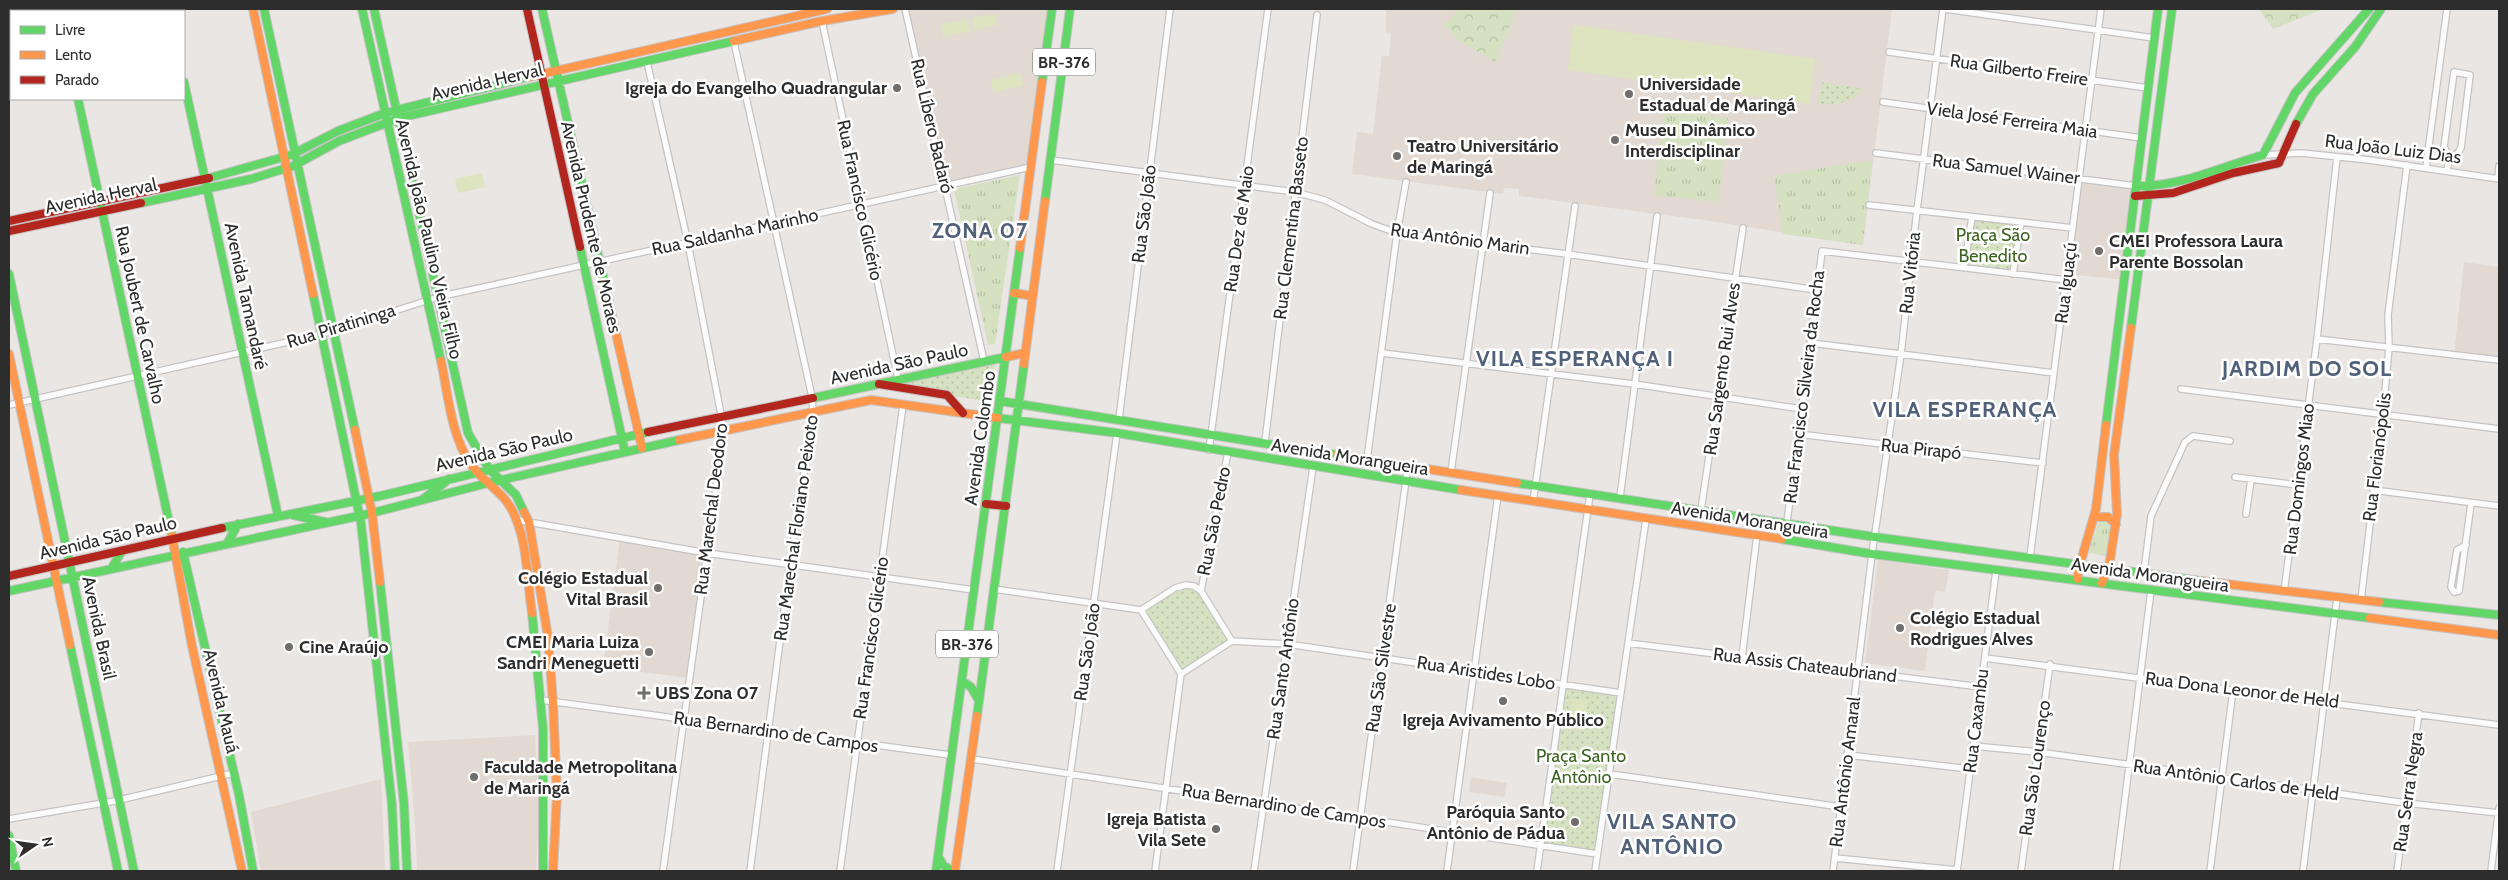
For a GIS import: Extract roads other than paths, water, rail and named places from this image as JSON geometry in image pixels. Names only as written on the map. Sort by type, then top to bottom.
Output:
[{"type":"main road","points":[[253,9],[286,157],[360,516],[370,582],[392,805],[395,871]]},
{"type":"main road","points":[[264,9],[335,331],[372,514],[394,698],[404,804],[407,871]]},
{"type":"main road","name":"Avenida João Paulino Vieira Filho","points":[[362,9],[458,437],[463,451],[476,472],[503,497],[517,520]]},
{"type":"main road","name":"Avenida João Paulino Vieira Filho","points":[[374,9],[468,433],[489,469],[516,496],[529,522],[545,615],[553,702],[556,794],[553,871]]},
{"type":"main road","name":"Avenida Prudente de Moraes","points":[[527,9],[625,452]]},
{"type":"main road","name":"Avenida Prudente de Moraes","points":[[542,9],[642,448]]},
{"type":"main road","name":"Avenida Herval","points":[[9,221],[236,172],[286,157],[338,131],[385,113],[466,91],[541,72],[617,57],[827,9]]},
{"type":"main road","name":"Avenida Herval","points":[[9,231],[251,179],[288,168],[332,144],[399,118],[478,98],[605,72],[822,22],[893,9]]},
{"type":"main road","name":"Avenida Colombo","points":[[936,871],[950,755],[998,418],[1052,9]]},
{"type":"main road","name":"Avenida Colombo","points":[[954,871],[972,759],[978,699],[1006,506],[1070,9]]},
{"type":"main road","points":[[2078,579],[2080,564],[2095,518],[2158,9]]},
{"type":"main road","points":[[2102,583],[2109,567],[2116,524],[2118,502],[2114,455],[2125,383],[2172,9]]},
{"type":"main road","points":[[2263,155],[2280,118],[2296,93],[2350,34],[2369,9]]},
{"type":"main road","points":[[2135,196],[2148,197],[2182,192],[2233,173],[2275,164],[2281,160],[2313,94],[2355,46],[2381,9]]},
{"type":"main road","points":[[750,38],[759,24]]},
{"type":"main road","points":[[665,46],[684,54]]},
{"type":"main road","points":[[605,72],[617,57]]},
{"type":"main road","name":"Avenida Tamandaré","points":[[185,86],[278,516]]},
{"type":"main road","points":[[466,91],[478,98]]},
{"type":"main road","name":"Rua Joubert de Carvalho","points":[[78,100],[172,538]]},
{"type":"main road","points":[[1039,114],[1057,116]]},
{"type":"main road","points":[[1036,126],[1054,129]]},
{"type":"main road","points":[[332,144],[338,131]]},
{"type":"main road","name":"Rua João Luiz Dias","points":[[2136,186],[2150,187],[2183,183],[2228,164],[2263,155]]},
{"type":"main road","points":[[236,172],[251,179]]},
{"type":"main road","points":[[136,204],[151,190]]},
{"type":"main road","points":[[43,213],[62,219]]},
{"type":"main road","name":"Avenida Brasil","points":[[9,274],[69,564],[121,799],[134,871]]},
{"type":"main road","points":[[1014,293],[1033,296]]},
{"type":"main road","name":"Avenida São Paulo","points":[[9,576],[122,552],[172,538],[357,501],[622,438],[874,383],[1026,353]]},
{"type":"main road","name":"Avenida Brasil","points":[[9,354],[118,871]]},
{"type":"main road","points":[[2113,375],[2118,382],[2125,383]]},
{"type":"main road","points":[[874,383],[947,395],[964,414]]},
{"type":"main road","name":"Avenida São Paulo","points":[[9,590],[73,578],[183,552],[372,514],[500,480],[724,430],[871,400],[998,418]]},
{"type":"main road","name":"Avenida Morangueira","points":[[1000,401],[1212,433],[1535,486],[1875,536],[2284,592],[2499,615]]},
{"type":"main road","name":"Avenida Morangueira","points":[[998,418],[1117,433],[1313,467],[1498,495],[1588,511],[1757,534],[1872,554],[1996,571],[2078,579],[2335,615],[2499,635]]},
{"type":"main road","points":[[416,503],[451,478]]},
{"type":"main road","points":[[986,504],[1006,506]]},
{"type":"main road","points":[[288,514],[330,522]]},
{"type":"main road","points":[[2095,518],[2108,517],[2116,524]]},
{"type":"main road","points":[[517,520],[533,616],[542,700],[545,794],[543,871]]},
{"type":"main road","points":[[227,544],[238,524]]},
{"type":"main road","name":"Avenida Mauá","points":[[172,538],[192,646],[242,871]]},
{"type":"main road","points":[[111,569],[122,552]]},
{"type":"main road","name":"Avenida Mauá","points":[[183,552],[234,773],[253,871]]},
{"type":"main road","points":[[2020,564],[2030,557]]},
{"type":"main road","points":[[533,616],[545,615]]},
{"type":"main road","points":[[962,681],[971,687],[978,699]]},
{"type":"main road","points":[[545,794],[556,794]]},
{"type":"main road","points":[[9,836],[16,871]]},
{"type":"main road","points":[[240,856],[250,853]]},
{"type":"main road","points":[[938,856],[943,865],[954,871]]},
{"type":"street","name":"Rua Líbero Badaró","points":[[905,9],[984,361]]},
{"type":"street","name":"Rua São João","points":[[1119,419],[1170,9]]},
{"type":"street","name":"Rua Dez de Maio","points":[[1209,450],[1268,9]]},
{"type":"street","points":[[1944,9],[2154,38]]},
{"type":"street","name":"Rua Vitória","points":[[1875,536],[1889,446],[1929,108],[1944,9]]},
{"type":"street","name":"Rua Iguaçú","points":[[2030,557],[2101,9]]},
{"type":"street","points":[[2426,167],[2447,9]]},
{"type":"street","name":"Rua Clementina Basseto","points":[[1265,442],[1317,15]]},
{"type":"street","name":"Rua Francisco Glicério","points":[[822,22],[898,378]]},
{"type":"street","name":"Rua Marechal Floriano Peixoto","points":[[734,42],[812,397],[813,413],[790,564],[750,871]]},
{"type":"street","name":"Rua Gilberto Freire","points":[[1889,52],[2148,88]]},
{"type":"street","name":"Rua Marechal Deodoro","points":[[647,62],[688,242],[724,430],[663,871]]},
{"type":"street","points":[[2447,170],[2450,158],[2444,147],[2454,72],[2470,75],[2461,148],[2458,153],[2450,158]]},
{"type":"street","name":"Viela José Ferreira Maia","points":[[1882,102],[2142,138]]},
{"type":"street","name":"Rua Samuel Wainer","points":[[1876,153],[2136,186]]},
{"type":"street","name":"Rua João Luiz Dias","points":[[2263,155],[2283,153],[2337,156],[2499,178]]},
{"type":"street","name":"Rua Domingos Miao","points":[[2284,592],[2317,339],[2337,156]]},
{"type":"street","name":"Rua Antônio Marin","points":[[1051,160],[1295,192],[1325,200],[1372,224],[1397,234],[1567,254],[1817,290]]},
{"type":"street","name":"Rua Florianópolis","points":[[2361,600],[2383,414],[2389,347],[2388,315],[2407,165]]},
{"type":"street","points":[[2499,166],[2499,178]]},
{"type":"street","name":"Rua Saldanha Marinho","points":[[438,297],[1031,167]]},
{"type":"street","points":[[1368,460],[1397,234],[1406,182]]},
{"type":"street","points":[[1451,472],[1490,193]]},
{"type":"street","points":[[1869,205],[2073,228]]},
{"type":"street","points":[[1533,502],[1575,206]]},
{"type":"street","points":[[1620,497],[1657,216]]},
{"type":"street","points":[[1964,268],[1972,217]]},
{"type":"street","points":[[2013,274],[2022,222]]},
{"type":"street","name":"Rua Sargento Rui Alves","points":[[1701,510],[1734,277],[1743,228]]},
{"type":"street","name":"Rua Francisco Silveira da Rocha","points":[[1787,522],[1822,251],[1911,263]]},
{"type":"street","points":[[1911,263],[2066,280]]},
{"type":"street","name":"Rua Piratininga","points":[[9,405],[243,354],[335,331],[438,297]]},
{"type":"street","points":[[2317,339],[2499,360]]},
{"type":"street","points":[[1811,343],[2054,373]]},
{"type":"street","points":[[1382,353],[1634,384],[1802,408]]},
{"type":"street","points":[[2181,389],[2499,429]]},
{"type":"street","name":"Rua Francisco Glicério","points":[[840,871],[903,405]]},
{"type":"street","name":"Rua São João","points":[[1057,871],[1117,433]]},
{"type":"street","name":"Rua Pirapó","points":[[1798,434],[2043,463]]},
{"type":"street","points":[[2144,572],[2151,516],[2185,442],[2193,436],[2230,441]]},
{"type":"street","name":"Rua São Pedro","points":[[1201,591],[1228,452]]},
{"type":"street","name":"Rua São Silvestre","points":[[1353,871],[1408,466]]},
{"type":"street","name":"Rua Santo Antônio","points":[[1254,871],[1313,467]]},
{"type":"street","points":[[2235,477],[2298,485]]},
{"type":"street","points":[[2246,514],[2251,480]]},
{"type":"street","points":[[2373,490],[2471,504],[2499,506]]},
{"type":"street","points":[[1537,871],[1590,494]]},
{"type":"street","points":[[1447,871],[1498,495]]},
{"type":"street","points":[[2466,545],[2457,550],[2451,587],[2454,592],[2458,591],[2466,545],[2471,504]]},
{"type":"street","points":[[1595,871],[1646,519]]},
{"type":"street","points":[[517,520],[707,553],[974,590]]},
{"type":"street","points":[[1742,657],[1757,534]]},
{"type":"street","name":"Rua Antônio Amaral","points":[[1833,871],[1875,536]]},
{"type":"street","name":"Rua Caxambu","points":[[1957,871],[1996,571]]},
{"type":"street","points":[[994,589],[1141,610],[1175,588],[1186,585],[1194,586],[1201,591],[1232,640],[1182,674]]},
{"type":"street","points":[[2116,871],[2151,590]]},
{"type":"street","points":[[2303,871],[2337,598]]},
{"type":"street","points":[[1141,610],[1182,674],[1155,871]]},
{"type":"street","name":"Rua Aristides Lobo","points":[[1232,640],[1287,644],[1474,670],[1620,693]]},
{"type":"street","name":"Rua Assis Chateaubriand","points":[[1628,643],[1981,687]]},
{"type":"street","name":"Rua Dona Leonor de Held","points":[[1985,658],[2050,664],[2499,725]]},
{"type":"street","name":"Rua São Lourenço","points":[[2021,871],[2050,664]]},
{"type":"street","points":[[2210,871],[2233,690]]},
{"type":"street","name":"Rua Bernardino de Campos","points":[[542,700],[950,755]]},
{"type":"street","name":"Rua Serra Negra","points":[[2397,871],[2419,714]]},
{"type":"street","name":"Rua Antônio Carlos de Held","points":[[1973,746],[2038,752],[2406,803],[2499,813]]},
{"type":"street","points":[[1848,755],[1970,769]]},
{"type":"street","name":"Rua Bernardino de Campos","points":[[972,759],[1597,854]]},
{"type":"street","points":[[9,819],[121,799],[234,773]]},
{"type":"street","points":[[1610,774],[1841,807]]},
{"type":"street","points":[[2491,871],[2499,808]]},
{"type":"street","points":[[1835,858],[1957,871]]},
{"type":"place","name":"Igreja do Evangelho Quadrangular","points":[[897,88]]},
{"type":"place","name":"Universidade Estadual de Maringá","points":[[1629,94]]},
{"type":"place","name":"Museu Dinâmico Interdisciplinar","points":[[1615,140]]},
{"type":"place","name":"Teatro Universitário de Maringá","points":[[1397,156]]},
{"type":"place","name":"CMEI Professora Laura Parente Bossolan","points":[[2099,251]]},
{"type":"place","name":"Colégio Estadual Vital Brasil","points":[[658,588]]},
{"type":"place","name":"Colégio Estadual Rodrigues Alves","points":[[1900,628]]},
{"type":"place","name":"Cine Araújo","points":[[289,647]]},
{"type":"place","name":"CMEI Maria Luiza Sandri Meneguetti","points":[[649,652]]},
{"type":"place","name":"UBS Zona 07","points":[[644,693]]},
{"type":"place","name":"Igreja Avivamento Público","points":[[1503,701]]},
{"type":"place","name":"Faculdade Metropolitana de Maringá","points":[[474,777]]},
{"type":"place","name":"Paróquia Santo Antônio de Pádua","points":[[1575,822]]},
{"type":"place","name":"Igreja Batista Vila Sete","points":[[1216,829]]},
{"type":"district","name":"ZONA 07","points":[[980,230]]},
{"type":"district","name":"VILA ESPERANÇA I","points":[[1575,358]]},
{"type":"district","name":"JARDIM DO SOL","points":[[2307,368]]},
{"type":"district","name":"VILA ESPERANÇA","points":[[1965,409]]},
{"type":"district","name":"VILA SANTO ANTÔNIO","points":[[1672,834]]},
{"type":"park label","name":"Praça São Benedito","points":[[1993,245]]},
{"type":"park label","name":"Praça Santo Antônio","points":[[1581,766]]}]
